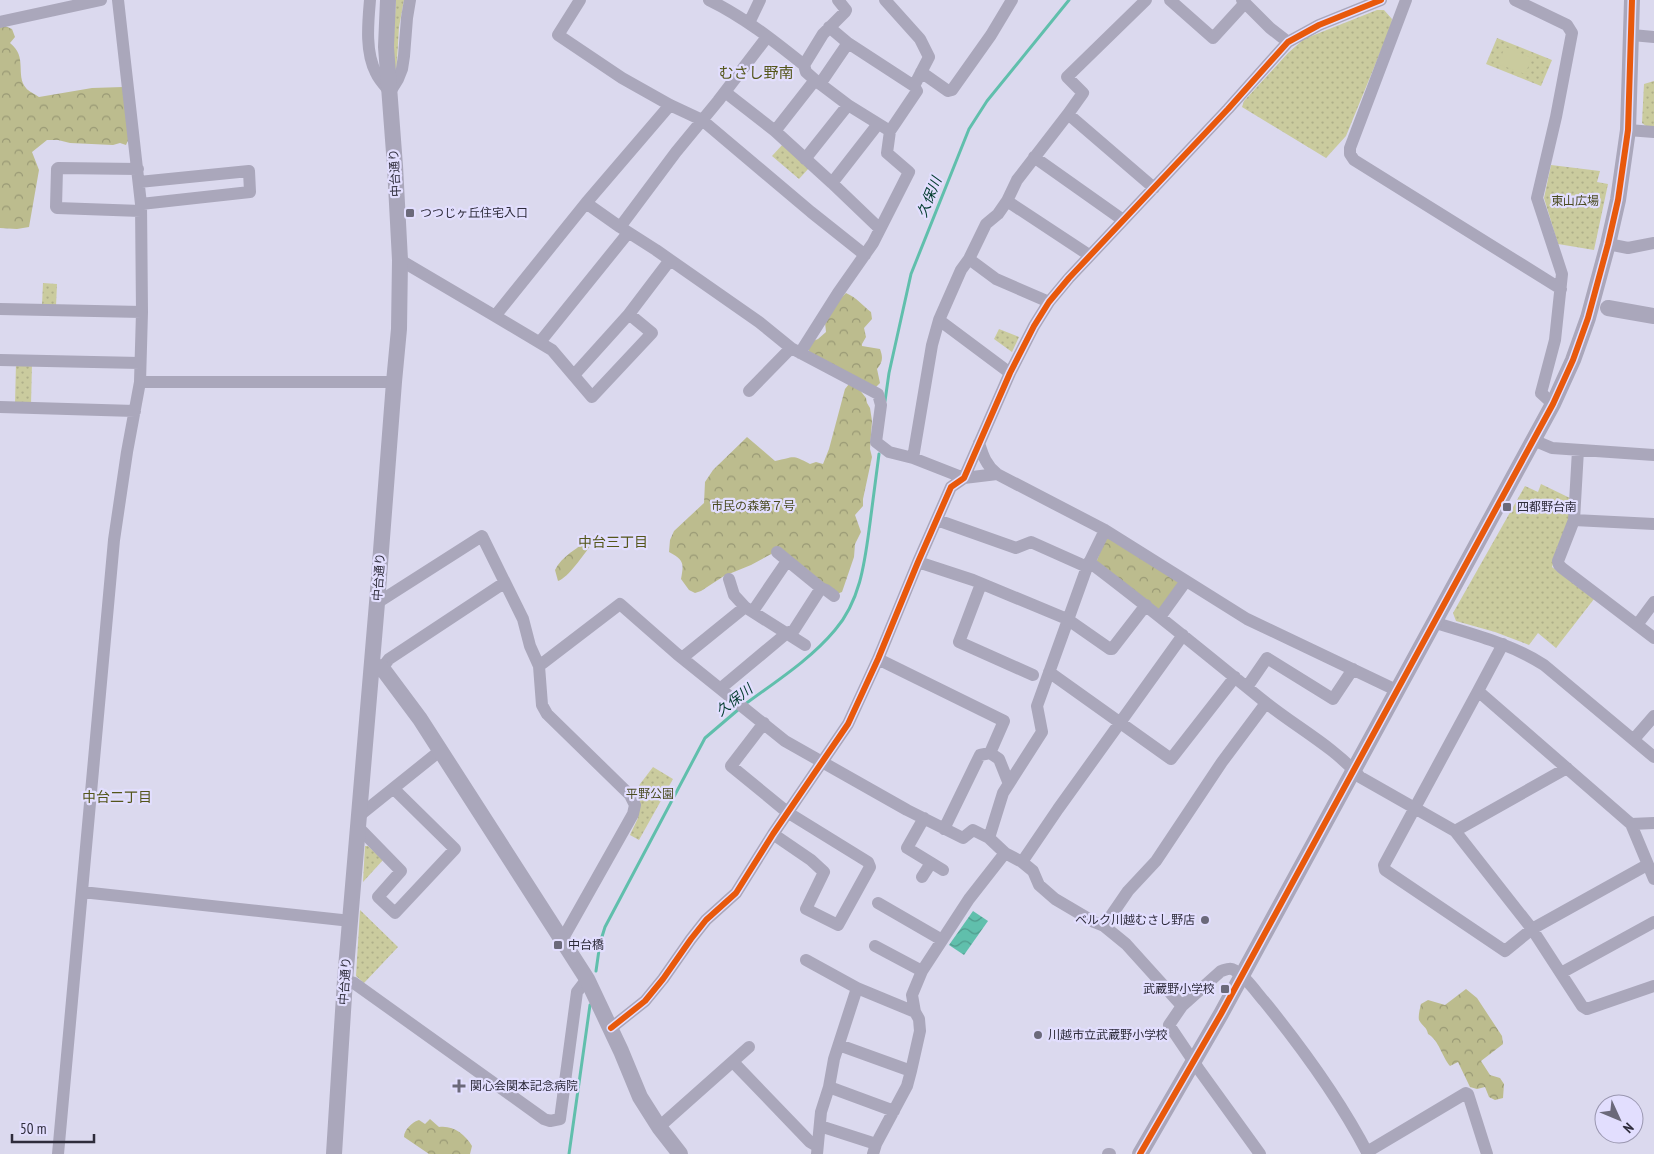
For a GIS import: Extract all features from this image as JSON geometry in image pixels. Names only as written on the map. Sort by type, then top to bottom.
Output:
[{"type":"street","points":[[0,22],[101,0]]},
{"type":"street","points":[[58,1154],[114,540],[140,382],[142,312],[141,208],[118,0]]},
{"type":"street","points":[[370,0],[368,34],[372,60],[375,72],[389,84],[398,79],[402,70],[410,0]]},
{"type":"street","name":"中台通り","points":[[334,1154],[345,980],[359,822],[377,666],[377,604],[399,329],[400,260],[386,47],[388,0]]},
{"type":"street","points":[[580,0],[558,35],[622,78],[670,105],[702,120],[865,255]]},
{"type":"street","points":[[709,0],[730,10],[749,23],[804,64],[806,72],[817,82],[848,105],[890,131]]},
{"type":"street","points":[[749,23],[760,0]]},
{"type":"street","points":[[804,64],[823,34],[845,12],[846,10],[838,0]]},
{"type":"street","points":[[885,0],[920,40],[929,57],[914,86]]},
{"type":"street","points":[[921,72],[948,91],[952,90],[991,35],[1012,0]]},
{"type":"street","points":[[913,458],[924,402],[929,360],[939,320],[961,270],[969,259],[986,224],[998,214],[1007,201],[1017,180],[1083,93],[1067,77],[1146,0]]},
{"type":"street","points":[[1170,0],[1213,38],[1244,2],[1270,28],[1288,42]]},
{"type":"street","points":[[964,478],[1010,373],[1034,326],[1049,302],[1089,255],[1154,188],[1288,42],[1319,25],[1381,0]]},
{"type":"street","points":[[1406,0],[1350,148],[1350,154],[1354,160],[1561,289]]},
{"type":"street","points":[[1515,0],[1567,25],[1572,33],[1538,198],[1562,274],[1555,340],[1541,393],[1553,404]]},
{"type":"street","points":[[1140,1154],[1241,976],[1553,404],[1573,360],[1588,318],[1618,200],[1628,130],[1632,0]]},
{"type":"street","points":[[749,391],[795,350],[865,255],[909,172],[887,153],[890,131],[917,91],[914,86],[848,43],[829,27]]},
{"type":"street","points":[[1632,35],[1654,37]]},
{"type":"street","points":[[540,342],[624,230],[676,152],[767,37]]},
{"type":"street","points":[[775,131],[848,43]]},
{"type":"street","points":[[725,92],[775,131],[880,229]]},
{"type":"street","points":[[495,316],[586,203],[670,105]]},
{"type":"street","points":[[805,159],[848,105]]},
{"type":"street","points":[[1068,114],[1154,188]]},
{"type":"street","points":[[832,183],[878,124]]},
{"type":"street","points":[[1628,130],[1654,132]]},
{"type":"street","points":[[1034,157],[1123,220]]},
{"type":"street","points":[[58,168],[138,175],[249,171],[250,192],[141,208],[56,207],[58,168]]},
{"type":"street","points":[[1007,201],[1089,255]]},
{"type":"street","points":[[586,203],[759,322],[795,350],[878,394],[881,404],[876,442],[889,452],[913,458],[964,478]]},
{"type":"street","points":[[1608,244],[1628,248],[1654,243]]},
{"type":"street","points":[[969,259],[996,279],[1049,302]]},
{"type":"street","points":[[400,260],[552,350],[592,397],[652,333],[629,314]]},
{"type":"street","points":[[574,375],[629,314],[670,260]]},
{"type":"street","points":[[1608,308],[1654,316]]},
{"type":"street","points":[[0,309],[142,312]]},
{"type":"street","points":[[939,320],[1010,373]]},
{"type":"street","points":[[0,360],[140,363]]},
{"type":"street","points":[[140,382],[394,382]]},
{"type":"street","points":[[0,407],[135,411]]},
{"type":"street","points":[[1533,440],[1552,448],[1654,455]]},
{"type":"street","points":[[979,443],[985,460],[997,474],[1105,530],[1248,619],[1396,690]]},
{"type":"street","points":[[1578,450],[1574,520],[1558,561],[1559,565],[1654,638]]},
{"type":"street","points":[[611,1028],[645,1000],[664,979],[706,920],[736,893],[787,812],[848,724],[878,659],[951,487],[964,478],[997,474]]},
{"type":"street","points":[[937,520],[1016,548],[1031,542],[1088,564],[1146,605],[1266,703],[1353,769],[1360,778],[1455,831],[1532,929],[1582,1006],[1586,1009],[1654,986]]},
{"type":"street","points":[[1574,520],[1654,524]]},
{"type":"street","points":[[989,838],[1003,793],[1042,732],[1037,706],[1088,564],[1105,530]]},
{"type":"street","points":[[377,604],[482,536],[522,619],[539,666],[542,705],[547,714],[630,795],[635,805],[633,814],[562,940]]},
{"type":"street","points":[[777,552],[821,588],[834,596]]},
{"type":"street","points":[[682,658],[749,609],[787,561]]},
{"type":"street","points":[[918,562],[981,584],[1067,619],[1110,649],[1112,649],[1146,605]]},
{"type":"street","points":[[729,579],[734,595],[749,609],[805,645]]},
{"type":"street","points":[[1160,617],[1186,581]]},
{"type":"street","points":[[504,584],[377,666],[440,750],[587,979],[611,1028],[640,1097],[659,1127],[680,1154]]},
{"type":"street","points":[[981,584],[959,642],[1033,675]]},
{"type":"street","points":[[721,688],[787,633],[794,630],[821,588]]},
{"type":"street","points":[[1637,625],[1654,602]]},
{"type":"street","points":[[539,666],[620,604],[682,658],[786,741],[944,829],[963,838],[973,830],[989,838],[1005,853],[1022,862],[1033,871],[1039,885],[1055,899],[1104,926],[1126,944],[1182,1006]]},
{"type":"street","points":[[1433,622],[1503,644],[1529,655],[1544,665],[1654,757]]},
{"type":"street","points":[[1022,862],[1183,635]]},
{"type":"street","points":[[1503,644],[1414,807],[1384,865],[1385,870],[1505,951],[1532,929],[1647,865]]},
{"type":"street","points":[[1247,687],[1267,658],[1333,699],[1353,669]]},
{"type":"street","points":[[878,659],[1002,719],[1004,721],[990,754]]},
{"type":"street","points":[[1049,672],[1171,759],[1235,677]]},
{"type":"street","points":[[1478,691],[1631,824],[1654,879]]},
{"type":"street","points":[[1104,926],[1128,891],[1156,862],[1222,762],[1266,703]]},
{"type":"street","points":[[1634,739],[1654,716]]},
{"type":"street","points":[[764,723],[731,765],[787,812],[868,862],[870,867],[838,925],[806,909],[824,872],[811,860],[773,834]]},
{"type":"street","points":[[394,789],[455,848],[395,913],[378,897],[401,871],[359,822],[394,789],[440,750]]},
{"type":"street","points":[[944,829],[980,754],[990,754],[999,759],[1009,784]]},
{"type":"street","points":[[1455,831],[1567,768]]},
{"type":"street","points":[[924,818],[907,848],[943,870]]},
{"type":"street","points":[[1631,824],[1654,822]]},
{"type":"street","points":[[820,1126],[874,1149],[907,1086],[920,1031],[919,1019],[915,1012],[912,995],[922,971],[969,899],[1005,853]]},
{"type":"street","points":[[922,877],[931,863]]},
{"type":"street","points":[[82,892],[351,921]]},
{"type":"street","points":[[878,903],[942,940]]},
{"type":"street","points":[[1561,973],[1654,922]]},
{"type":"street","points":[[875,946],[922,971]]},
{"type":"street","points":[[806,960],[857,988],[915,1012]]},
{"type":"street","points":[[1260,1154],[1200,1071],[1170,1025],[1182,1006],[1221,971],[1228,968],[1233,969],[1249,982],[1316,1069],[1350,1122],[1367,1153],[1466,1093],[1468,1094],[1487,1154]]},
{"type":"street","points":[[345,980],[354,984],[508,1095],[550,1122],[560,1119],[577,992],[587,979]]},
{"type":"street","points":[[817,1150],[821,1112],[829,1086],[834,1059],[857,988]]},
{"type":"street","points":[[839,1045],[911,1071]]},
{"type":"street","points":[[659,1127],[749,1047]]},
{"type":"street","points":[[733,1062],[817,1150]]},
{"type":"street","points":[[829,1086],[894,1111]]},
{"type":"green space","points":[[396,0],[404,0],[399,27],[396,76],[393,49]]},
{"type":"green space","points":[[1377,10],[1384,10],[1392,19],[1391,26],[1346,136],[1326,158],[1242,107],[1244,101],[1288,53],[1304,39]]},
{"type":"green space","points":[[5,26],[12,29],[15,37],[10,43],[19,54],[23,83],[27,89],[39,97],[92,88],[123,87],[129,138],[126,145],[120,143],[113,145],[47,140],[32,152],[39,170],[29,227],[17,229],[0,228],[0,27]]},
{"type":"green space","points":[[1497,38],[1552,60],[1541,86],[1486,64]]},
{"type":"green space","points":[[1505,47],[1532,58],[1525,74],[1498,64]]},
{"type":"green space","points":[[1654,81],[1654,127],[1646,126],[1642,123],[1644,84]]},
{"type":"green space","points":[[783,144],[809,168],[799,179],[772,156]]},
{"type":"green space","name":"東山広場","points":[[1551,165],[1600,171],[1597,182],[1608,184],[1594,250],[1558,244],[1544,198]]},
{"type":"green space","points":[[43,283],[57,284],[56,306],[42,305]]},
{"type":"green space","points":[[846,293],[871,312],[872,319],[864,328],[866,337],[862,346],[880,349],[882,359],[877,369],[880,383],[876,387],[812,356],[808,349],[811,342],[826,332],[825,322],[838,301]]},
{"type":"green space","points":[[999,329],[1019,337],[1012,352],[994,339]]},
{"type":"green space","points":[[16,363],[32,363],[31,405],[15,404]]},
{"type":"green space","name":"市民の森第７号","points":[[849,384],[859,389],[866,398],[870,408],[872,421],[870,449],[872,457],[863,506],[855,515],[861,532],[855,544],[854,557],[842,592],[837,594],[773,553],[751,565],[724,576],[701,591],[695,593],[689,590],[681,579],[682,562],[678,557],[669,552],[670,540],[674,531],[704,503],[705,482],[713,470],[747,437],[775,461],[793,457],[810,464],[816,462],[823,464],[829,449],[845,389]]},
{"type":"green space","points":[[1541,484],[1572,499],[1569,519],[1552,567],[1594,599],[1556,648],[1538,633],[1529,645],[1495,632],[1456,621],[1453,613],[1525,486],[1538,492]]},
{"type":"green space","points":[[1111,538],[1181,584],[1161,612],[1096,563],[1105,539]]},
{"type":"green space","points":[[590,540],[591,545],[580,560],[571,571],[558,581],[555,570],[561,561]]},
{"type":"green space","name":"平野公園","points":[[653,767],[673,779],[639,840],[630,835],[638,818],[634,792]]},
{"type":"green space","points":[[365,846],[368,846],[383,860],[363,882]]},
{"type":"green space","points":[[360,910],[398,947],[364,983],[356,976]]},
{"type":"green space","points":[[1466,989],[1477,998],[1502,1036],[1503,1044],[1481,1061],[1490,1075],[1500,1078],[1504,1084],[1503,1098],[1495,1100],[1489,1097],[1485,1087],[1477,1089],[1470,1087],[1458,1062],[1450,1066],[1438,1044],[1428,1034],[1419,1020],[1421,1004],[1428,1000],[1445,1005]]},
{"type":"green space","points":[[430,1119],[439,1127],[449,1127],[462,1134],[472,1146],[470,1154],[429,1154],[404,1137],[407,1129],[414,1123],[419,1120],[425,1124]]},
{"type":"water","points":[[973,911],[988,921],[964,955],[949,945]]},
{"type":"waterway","name":"久保川","points":[[885,401],[889,373],[911,274],[969,129],[987,101],[1069,0]]},
{"type":"waterway","name":"久保川","points":[[744,705],[815,651],[835,630],[851,606],[864,565],[879,454]]},
{"type":"waterway","name":"久保川","points":[[596,971],[600,943],[605,927],[705,738],[739,709]]},
{"type":"waterway","name":"久保川","points":[[569,1154],[590,1005]]},
{"type":"cycle path","points":[[611,1028],[645,1001],[706,920],[736,893],[773,834],[848,724],[878,659],[951,487],[964,478],[1010,373],[1034,326],[1049,302],[1069,278],[1228,109],[1288,42],[1319,25],[1381,0]]},
{"type":"cycle path","points":[[1140,1154],[1221,1014],[1553,404],[1573,360],[1588,318],[1618,200],[1628,130],[1632,0]]},
{"type":"place","name":"つつじヶ丘住宅入口","points":[[410,213]]},
{"type":"place","name":"四都野台南","points":[[1507,507]]},
{"type":"place","name":"ベルク川越むさし野店","points":[[1205,920]]},
{"type":"place","name":"中台橋","points":[[558,945]]},
{"type":"place","name":"武蔵野小学校","points":[[1225,989]]},
{"type":"place","name":"川越市立武蔵野小学校","points":[[1038,1035]]},
{"type":"place","name":"関心会関本記念病院","points":[[459,1086]]},
{"type":"district","name":"むさし野南","points":[[756,73]]},
{"type":"district","name":"中台三丁目","points":[[613,542]]},
{"type":"district","name":"中台二丁目","points":[[117,797]]}]
